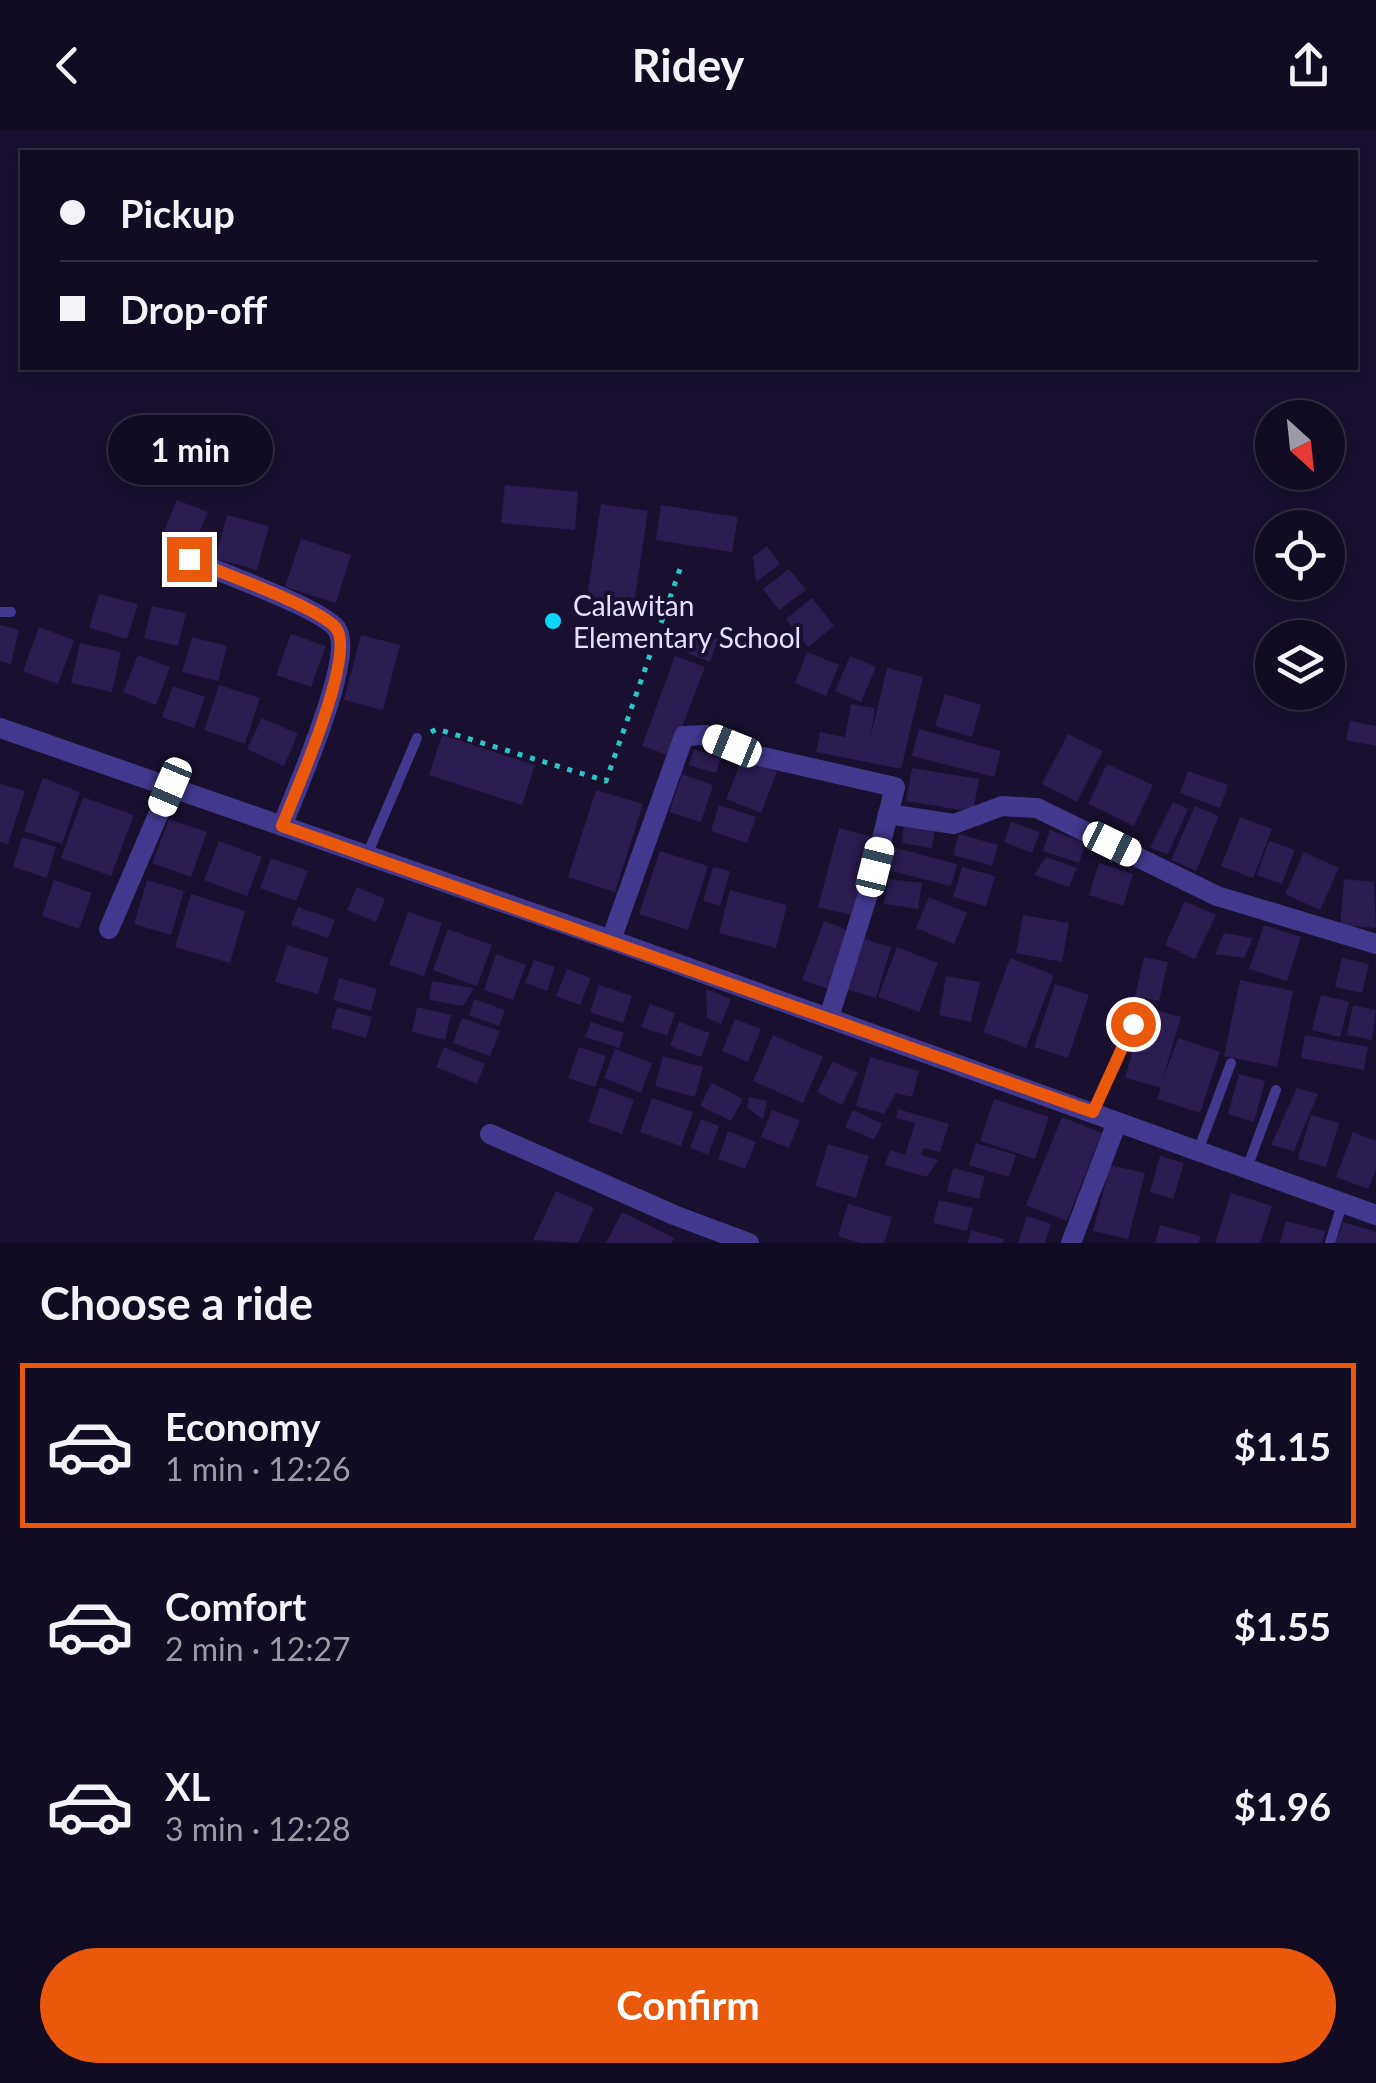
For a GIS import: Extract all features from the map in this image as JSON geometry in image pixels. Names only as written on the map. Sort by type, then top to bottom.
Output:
[{"type":"street","points":[[189,559],[305,610],[334,625],[342,638],[342,657],[330,698],[282,826]]},
{"type":"street","points":[[0,728],[829,1017],[1376,1215]]},
{"type":"street","points":[[611,940],[684,736],[706,735],[759,756],[895,787],[829,1017]]},
{"type":"street","points":[[109,929],[170,787]]},
{"type":"street","points":[[888,814],[954,824],[1002,806],[1037,808],[1217,896],[1376,944]]},
{"type":"street","points":[[1071,1243],[1117,1122]]},
{"type":"street","points":[[490,1134],[674,1215],[750,1243]]},
{"type":"lane","points":[[366,855],[417,738]]},
{"type":"lane","points":[[1093,1112],[1133,1024]]},
{"type":"lane","points":[[1198,1150],[1230,1063]]},
{"type":"lane","points":[[1246,1168],[1276,1090]]},
{"type":"lane","points":[[1330,1243],[1342,1203]]},
{"type":"path","points":[[417,738],[438,729],[606,782],[681,566]]},
{"type":"building","points":[[505,485],[578,492],[575,530],[501,523]]},
{"type":"building","points":[[177,500],[208,512],[194,545],[163,533]]},
{"type":"building","points":[[601,504],[648,511],[634,604],[587,597]]},
{"type":"building","points":[[661,505],[738,517],[732,552],[656,540]]},
{"type":"building","points":[[227,515],[269,526],[257,570],[215,559]]},
{"type":"building","points":[[301,539],[351,555],[336,603],[285,587]]},
{"type":"building","points":[[767,546],[780,564],[756,582],[753,557]]},
{"type":"building","points":[[789,569],[806,590],[779,610],[763,589]]},
{"type":"building","points":[[99,594],[138,604],[127,639],[89,628]]},
{"type":"building","points":[[812,598],[834,626],[808,647],[786,619]]},
{"type":"building","points":[[152,606],[186,613],[178,646],[144,638]]},
{"type":"building","points":[[0,625],[19,630],[11,664],[0,661]]},
{"type":"building","points":[[39,627],[74,640],[58,684],[23,671]]},
{"type":"building","points":[[694,630],[718,639],[710,662],[685,652]]},
{"type":"building","points":[[291,634],[326,646],[311,687],[276,675]]},
{"type":"building","points":[[361,635],[400,645],[383,710],[344,700]]},
{"type":"building","points":[[192,637],[227,646],[218,681],[182,672]]},
{"type":"building","points":[[80,643],[121,652],[112,692],[71,683]]},
{"type":"building","points":[[807,652],[839,665],[826,696],[795,683]]},
{"type":"building","points":[[138,655],[170,667],[156,705],[123,692]]},
{"type":"building","points":[[675,656],[705,667],[671,756],[642,746]]},
{"type":"building","points":[[850,656],[876,667],[861,702],[835,691]]},
{"type":"building","points":[[887,668],[923,677],[901,769],[816,752],[820,732],[845,737],[851,704],[875,708],[870,739]]},
{"type":"building","points":[[219,685],[260,698],[245,744],[204,730]]},
{"type":"building","points":[[173,686],[205,697],[194,728],[162,717]]},
{"type":"building","points":[[945,694],[981,705],[972,737],[935,726]]},
{"type":"building","points":[[262,718],[298,734],[284,766],[247,749]]},
{"type":"building","points":[[1350,721],[1376,726],[1376,746],[1346,740]]},
{"type":"building","points":[[919,729],[1001,751],[994,777],[912,756]]},
{"type":"building","points":[[1068,734],[1103,751],[1077,802],[1042,784]]},
{"type":"building","points":[[442,735],[535,765],[522,805],[429,775]]},
{"type":"building","points":[[694,749],[721,758],[716,773],[689,765]]},
{"type":"building","points":[[743,758],[777,772],[761,813],[726,799]]},
{"type":"building","points":[[1107,764],[1153,785],[1134,826],[1088,804]]},
{"type":"building","points":[[912,768],[979,779],[973,812],[906,801]]},
{"type":"building","points":[[1188,771],[1228,785],[1220,808],[1180,793]]},
{"type":"building","points":[[682,774],[713,785],[701,822],[669,812]]},
{"type":"building","points":[[43,778],[80,792],[62,844],[24,831]]},
{"type":"building","points":[[0,784],[25,791],[8,844],[0,842]]},
{"type":"building","points":[[596,790],[643,804],[615,892],[568,877]]},
{"type":"building","points":[[83,797],[134,815],[111,876],[61,858]]},
{"type":"building","points":[[1173,802],[1188,809],[1168,854],[1150,848]]},
{"type":"building","points":[[719,805],[756,817],[747,843],[711,831]]},
{"type":"building","points":[[1195,806],[1219,816],[1196,871],[1171,860]]},
{"type":"building","points":[[1240,817],[1272,829],[1253,878],[1221,866]]},
{"type":"building","points":[[169,819],[207,832],[191,877],[152,863]]},
{"type":"building","points":[[1011,822],[1040,832],[1032,853],[1004,842]]},
{"type":"building","points":[[904,824],[935,828],[932,848],[902,843]]},
{"type":"building","points":[[839,828],[876,838],[855,916],[818,907]]},
{"type":"building","points":[[1050,830],[1086,843],[1079,863],[1043,851]]},
{"type":"building","points":[[959,834],[998,845],[992,866],[953,855]]},
{"type":"building","points":[[22,837],[56,847],[47,878],[13,867]]},
{"type":"building","points":[[219,841],[262,857],[247,896],[204,880]]},
{"type":"building","points":[[1269,841],[1295,850],[1282,884],[1257,875]]},
{"type":"building","points":[[892,847],[957,864],[951,886],[886,870]]},
{"type":"building","points":[[660,851],[708,866],[688,930],[639,914]]},
{"type":"building","points":[[1304,852],[1339,868],[1320,910],[1285,894]]},
{"type":"building","points":[[1046,857],[1077,868],[1069,887],[1034,875]]},
{"type":"building","points":[[271,858],[308,871],[296,901],[260,888]]},
{"type":"building","points":[[1099,863],[1133,874],[1123,906],[1089,895]]},
{"type":"building","points":[[713,867],[730,871],[720,906],[703,901]]},
{"type":"building","points":[[962,867],[995,876],[986,906],[953,897]]},
{"type":"building","points":[[888,879],[922,883],[918,909],[884,904]]},
{"type":"building","points":[[1344,879],[1374,882],[1376,928],[1340,925]]},
{"type":"building","points":[[54,880],[92,893],[79,929],[42,916]]},
{"type":"building","points":[[147,880],[184,891],[171,935],[134,924]]},
{"type":"building","points":[[357,887],[385,899],[376,922],[347,910]]},
{"type":"building","points":[[730,890],[787,905],[776,948],[719,933]]},
{"type":"building","points":[[191,894],[245,911],[230,963],[175,947]]},
{"type":"building","points":[[929,897],[967,913],[954,944],[916,928]]},
{"type":"building","points":[[1185,901],[1216,915],[1195,959],[1165,945]]},
{"type":"building","points":[[298,907],[335,920],[328,938],[291,925]]},
{"type":"building","points":[[408,912],[442,923],[424,976],[389,965]]},
{"type":"building","points":[[1023,915],[1069,923],[1062,962],[1016,953]]},
{"type":"building","points":[[824,921],[851,931],[829,989],[802,980]]},
{"type":"building","points":[[1264,925],[1301,937],[1287,981],[1249,969]]},
{"type":"building","points":[[448,929],[492,945],[477,986],[433,970]]},
{"type":"building","points":[[1224,933],[1253,938],[1244,958],[1215,954]]},
{"type":"building","points":[[861,938],[891,947],[876,998],[845,989]]},
{"type":"building","points":[[287,945],[329,958],[318,994],[275,982]]},
{"type":"building","points":[[897,947],[938,963],[919,1012],[878,997]]},
{"type":"building","points":[[496,954],[526,965],[513,1000],[484,990]]},
{"type":"building","points":[[1144,957],[1168,962],[1159,1001],[1135,996]]},
{"type":"building","points":[[1010,958],[1054,975],[1026,1048],[983,1032]]},
{"type":"building","points":[[1342,958],[1369,964],[1362,993],[1335,987]]},
{"type":"building","points":[[534,960],[555,967],[547,991],[525,983]]},
{"type":"building","points":[[567,969],[591,978],[580,1005],[556,996]]},
{"type":"building","points":[[946,976],[980,982],[971,1022],[939,1015]]},
{"type":"building","points":[[339,978],[377,989],[371,1011],[333,1000]]},
{"type":"building","points":[[1240,980],[1293,991],[1277,1067],[1224,1056]]},
{"type":"building","points":[[432,981],[474,988],[463,1006],[429,1000]]},
{"type":"building","points":[[1055,984],[1089,995],[1068,1058],[1034,1047]]},
{"type":"building","points":[[599,985],[632,996],[623,1023],[590,1012]]},
{"type":"building","points":[[706,989],[731,999],[721,1024],[707,1018]]},
{"type":"building","points":[[1321,995],[1349,1002],[1340,1037],[1312,1030]]},
{"type":"building","points":[[474,999],[505,1010],[499,1026],[469,1015]]},
{"type":"building","points":[[1120,1002],[1138,1011],[1126,1024],[1113,1017]]},
{"type":"building","points":[[650,1004],[675,1013],[667,1036],[641,1027]]},
{"type":"building","points":[[1353,1005],[1376,1010],[1372,1040],[1347,1035]]},
{"type":"building","points":[[337,1007],[372,1017],[366,1038],[331,1028]]},
{"type":"building","points":[[417,1007],[451,1015],[445,1040],[412,1032]]},
{"type":"building","points":[[1145,1007],[1181,1017],[1162,1081],[1178,1038],[1220,1052],[1200,1113],[1157,1099],[1161,1088],[1125,1078]]},
{"type":"building","points":[[462,1018],[500,1031],[490,1056],[453,1043]]},
{"type":"building","points":[[735,1019],[761,1029],[748,1062],[722,1051]]},
{"type":"building","points":[[591,1022],[624,1033],[619,1048],[585,1037]]},
{"type":"building","points":[[679,1022],[710,1033],[701,1057],[670,1046]]},
{"type":"building","points":[[773,1035],[823,1057],[803,1103],[753,1081]]},
{"type":"building","points":[[1305,1035],[1368,1047],[1364,1070],[1301,1058]]},
{"type":"building","points":[[444,1047],[485,1064],[477,1084],[436,1067]]},
{"type":"building","points":[[579,1047],[606,1056],[595,1087],[568,1078]]},
{"type":"building","points":[[615,1049],[652,1063],[641,1093],[604,1078]]},
{"type":"building","points":[[663,1056],[703,1067],[695,1097],[655,1086]]},
{"type":"building","points":[[870,1057],[919,1071],[912,1097],[896,1093],[884,1114],[856,1106]]},
{"type":"building","points":[[833,1061],[858,1073],[842,1105],[817,1092]]},
{"type":"building","points":[[1239,1074],[1265,1081],[1254,1122],[1228,1114]]},
{"type":"building","points":[[712,1083],[743,1099],[731,1121],[700,1106]]},
{"type":"building","points":[[600,1087],[634,1100],[622,1134],[588,1122]]},
{"type":"building","points":[[1297,1088],[1318,1094],[1294,1151],[1271,1145]]},
{"type":"building","points":[[749,1097],[767,1101],[763,1120],[747,1107]]},
{"type":"building","points":[[652,1098],[693,1112],[681,1146],[640,1132]]},
{"type":"building","points":[[994,1099],[1049,1117],[1035,1159],[980,1141]]},
{"type":"building","points":[[898,1109],[949,1124],[940,1152],[924,1148],[921,1155],[938,1160],[927,1177],[885,1165],[890,1150],[905,1155],[915,1123],[896,1118]]},
{"type":"building","points":[[772,1110],[800,1120],[789,1148],[761,1137]]},
{"type":"building","points":[[853,1110],[882,1124],[874,1140],[845,1127]]},
{"type":"building","points":[[1311,1115],[1339,1123],[1326,1167],[1298,1159]]},
{"type":"building","points":[[1062,1117],[1102,1133],[1067,1221],[1026,1205]]},
{"type":"building","points":[[701,1119],[719,1126],[708,1155],[690,1148]]},
{"type":"building","points":[[728,1131],[756,1142],[745,1169],[718,1159]]},
{"type":"building","points":[[1353,1132],[1376,1141],[1376,1169],[1368,1189],[1336,1177]]},
{"type":"building","points":[[976,1143],[1016,1155],[1009,1177],[969,1165]]},
{"type":"building","points":[[828,1144],[869,1156],[856,1198],[815,1186]]},
{"type":"building","points":[[1160,1156],[1184,1163],[1173,1199],[1150,1192]]},
{"type":"building","points":[[1110,1165],[1145,1173],[1128,1239],[1093,1231]]},
{"type":"building","points":[[953,1168],[985,1176],[979,1199],[947,1191]]},
{"type":"building","points":[[556,1191],[594,1208],[578,1243],[533,1240]]},
{"type":"building","points":[[1231,1193],[1272,1206],[1260,1243],[1215,1243]]},
{"type":"building","points":[[939,1200],[973,1208],[967,1231],[933,1223]]},
{"type":"building","points":[[848,1204],[892,1217],[884,1243],[860,1243],[838,1236]]},
{"type":"building","points":[[622,1212],[674,1238],[672,1243],[606,1243]]},
{"type":"building","points":[[1027,1216],[1051,1224],[1045,1243],[1018,1243]]},
{"type":"building","points":[[1286,1221],[1325,1231],[1322,1243],[1280,1243]]},
{"type":"building","points":[[1343,1222],[1376,1232],[1376,1243],[1336,1243]]},
{"type":"building","points":[[1160,1225],[1200,1236],[1199,1243],[1155,1243]]},
{"type":"building","points":[[971,1230],[1004,1239],[1003,1243],[968,1243]]},
{"type":"place","name":"Calawitan Elementary School","points":[[553,621]]},
{"type":"route","points":[[189,559],[305,610],[334,625],[342,638],[342,657],[330,698],[282,826],[1093,1112],[1133,1024]]}]
